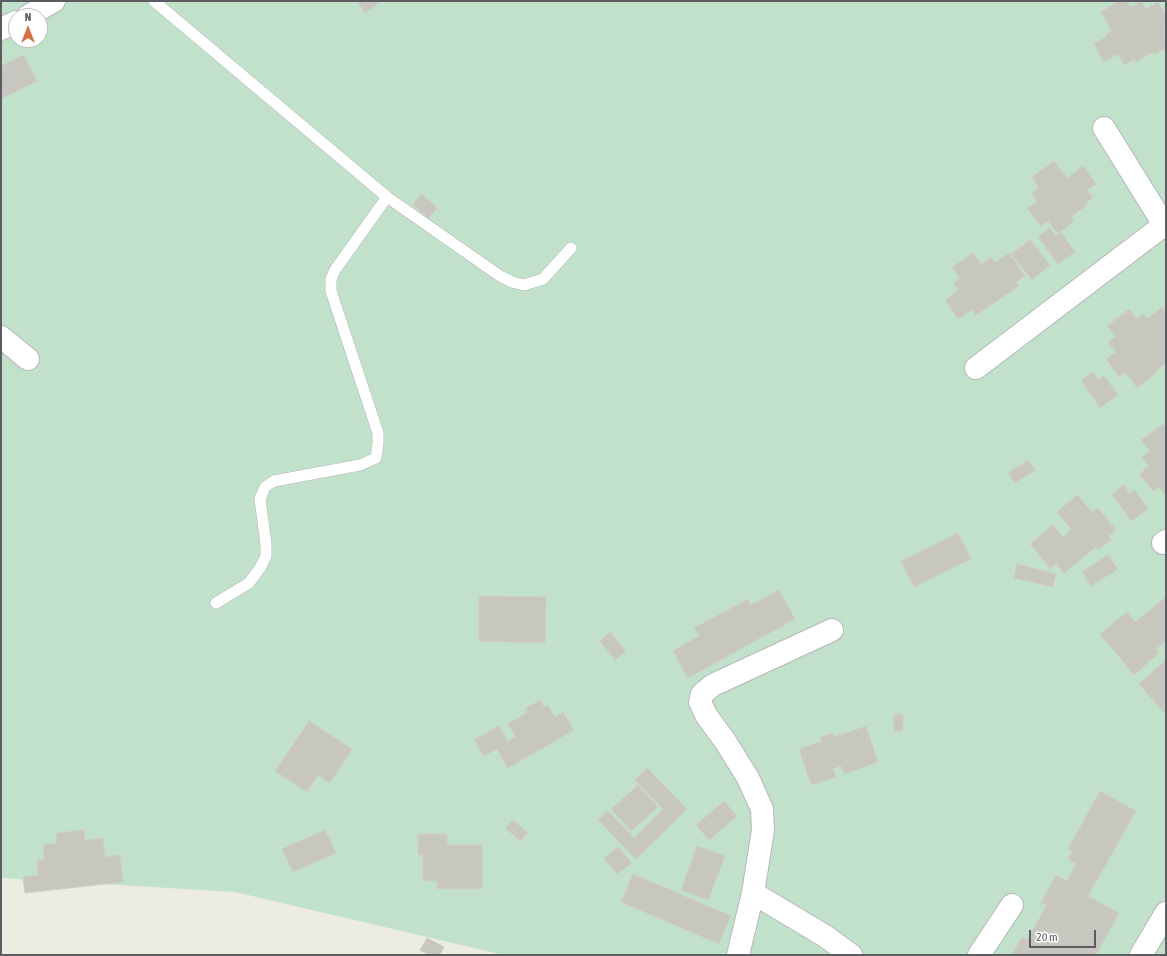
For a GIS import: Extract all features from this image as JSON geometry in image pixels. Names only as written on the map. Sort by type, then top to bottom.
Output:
[{"type":"street","points":[[42,8],[54,1]]},
{"type":"street","points":[[976,368],[1165,226],[1104,128]]},
{"type":"street","points":[[1,337],[28,359]]},
{"type":"street","points":[[738,955],[752,893],[763,830],[762,809],[748,778],[725,741],[706,715],[700,702],[702,694],[713,685],[832,630]]},
{"type":"street","points":[[752,893],[825,936],[851,955]]},
{"type":"street","points":[[979,955],[1012,905]]},
{"type":"street","points":[[1141,955],[1166,913]]},
{"type":"lane","points":[[154,1],[387,197],[500,276],[512,282],[524,285],[542,279],[571,248]]},
{"type":"lane","points":[[216,603],[249,583],[260,568],[266,556],[266,544],[260,499],[265,487],[274,481],[360,465],[376,458],[378,432],[331,291],[331,279],[335,270],[387,197]]},
{"type":"green space","points":[[1,1],[1166,1],[1166,955],[504,955],[235,892],[1,878]]},
{"type":"building","points":[[357,1],[381,1],[365,13]]},
{"type":"building","points":[[1118,1],[1127,1],[1130,7],[1141,1],[1146,9],[1158,2],[1166,15],[1166,48],[1154,55],[1153,52],[1136,62],[1134,59],[1124,65],[1118,54],[1104,62],[1094,44],[1112,31],[1101,12]]},
{"type":"building","points":[[24,55],[37,81],[1,99],[1,66]]},
{"type":"building","points":[[1054,161],[1067,178],[1083,166],[1096,184],[1087,190],[1093,198],[1086,203],[1087,205],[1071,217],[1074,221],[1058,234],[1048,221],[1041,226],[1027,208],[1037,201],[1032,193],[1039,187],[1032,177]]},
{"type":"building","points":[[422,194],[437,208],[428,218],[413,204]]},
{"type":"building","points":[[1050,228],[1056,236],[1061,232],[1075,252],[1058,264],[1038,237]]},
{"type":"building","points":[[1030,240],[1050,265],[1032,280],[1011,254]]},
{"type":"building","points":[[973,253],[981,264],[991,257],[995,263],[1009,253],[1025,276],[1016,282],[1019,286],[976,315],[972,310],[958,319],[945,300],[959,290],[953,283],[960,278],[952,267]]},
{"type":"building","points":[[1162,307],[1166,312],[1166,363],[1137,388],[1125,372],[1119,377],[1106,359],[1116,352],[1108,342],[1116,336],[1107,326],[1129,309],[1137,319],[1143,314],[1147,319]]},
{"type":"building","points":[[1093,372],[1098,380],[1104,376],[1118,395],[1100,408],[1081,380]]},
{"type":"building","points":[[1163,424],[1166,428],[1166,497],[1159,487],[1153,491],[1139,474],[1149,466],[1142,457],[1150,451],[1141,440]]},
{"type":"building","points":[[1028,460],[1035,470],[1015,483],[1008,473]]},
{"type":"building","points":[[1124,485],[1129,493],[1135,490],[1148,509],[1131,521],[1112,494]]},
{"type":"building","points":[[1077,495],[1092,512],[1098,508],[1116,530],[1109,536],[1112,539],[1098,550],[1096,547],[1064,573],[1056,563],[1050,568],[1030,544],[1053,525],[1063,537],[1071,529],[1057,512]]},
{"type":"building","points":[[958,533],[971,559],[914,587],[901,561]]},
{"type":"building","points":[[1108,555],[1118,569],[1091,586],[1082,572]]},
{"type":"building","points":[[1017,564],[1056,574],[1053,587],[1014,578]]},
{"type":"building","points":[[779,590],[795,619],[688,678],[673,651],[699,636],[694,628],[748,599],[751,605]]},
{"type":"building","points":[[479,596],[546,597],[545,643],[479,641]]},
{"type":"building","points":[[1166,597],[1166,641],[1156,649],[1159,653],[1134,675],[1100,634],[1127,612],[1135,622]]},
{"type":"building","points":[[610,632],[626,651],[615,660],[600,641]]},
{"type":"building","points":[[1166,660],[1166,715],[1139,684]]},
{"type":"building","points":[[540,700],[544,707],[548,705],[555,717],[563,712],[574,730],[508,768],[497,749],[484,756],[474,740],[499,726],[508,742],[516,737],[508,724],[528,712],[525,709]]},
{"type":"building","points":[[894,714],[903,714],[903,731],[894,731]]},
{"type":"building","points":[[309,721],[352,749],[330,783],[318,775],[307,792],[275,771]]},
{"type":"building","points":[[866,726],[878,762],[844,774],[841,766],[833,769],[836,777],[811,785],[799,749],[822,741],[820,737],[833,733],[834,737]]},
{"type":"building","points":[[647,768],[687,809],[636,859],[598,820],[608,811],[634,838],[663,809],[635,780]]},
{"type":"building","points":[[638,785],[658,807],[631,831],[611,809]]},
{"type":"building","points":[[1100,791],[1136,811],[1088,896],[1119,913],[1096,955],[1012,955],[1022,937],[1027,940],[1047,905],[1041,903],[1056,875],[1067,881],[1076,864],[1068,859],[1073,851],[1068,849]]},
{"type":"building","points":[[724,801],[737,816],[709,840],[696,825]]},
{"type":"building","points":[[513,820],[528,833],[520,841],[505,828]]},
{"type":"building","points":[[84,830],[85,840],[103,838],[105,857],[120,855],[123,882],[25,893],[23,877],[38,875],[37,860],[44,859],[43,845],[57,843],[56,833]]},
{"type":"building","points":[[325,830],[336,853],[293,872],[282,849]]},
{"type":"building","points":[[418,834],[447,834],[447,845],[482,845],[482,889],[437,889],[437,881],[423,881],[423,855],[418,855]]},
{"type":"building","points":[[697,846],[725,856],[708,900],[681,890]]},
{"type":"building","points":[[618,847],[632,863],[617,874],[604,858]]},
{"type":"building","points":[[633,874],[731,916],[719,944],[621,902]]},
{"type":"building","points":[[427,938],[444,947],[440,955],[429,955],[420,950]]}]
